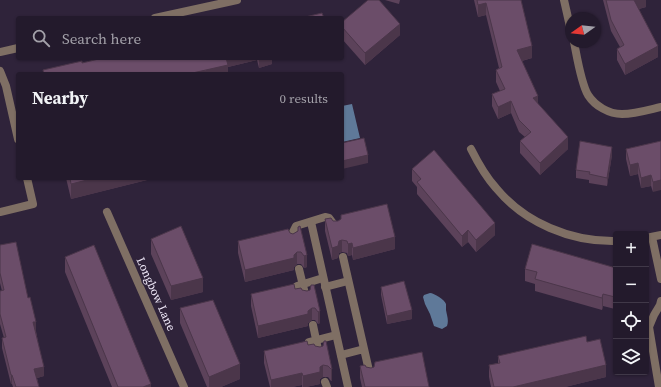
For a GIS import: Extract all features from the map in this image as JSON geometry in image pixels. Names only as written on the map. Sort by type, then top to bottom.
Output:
[{"type":"street","points":[[164,16],[238,0]]},
{"type":"street","points":[[564,0],[567,12]]},
{"type":"street","points":[[0,52],[16,48]]},
{"type":"street","points":[[575,48],[583,83],[588,95],[597,105],[608,111],[620,114],[633,113],[661,107]]},
{"type":"street","points":[[0,71],[6,86],[16,130]]},
{"type":"street","points":[[471,149],[481,168],[496,188],[523,213],[544,226],[567,235],[579,238],[613,241]]},
{"type":"street","points":[[0,212],[33,204],[27,180]]},
{"type":"street","name":"Longbow Lane","points":[[107,212],[184,387]]},
{"type":"street","points":[[293,240],[293,232],[296,226],[325,217],[333,221],[336,228]]},
{"type":"street","points":[[310,222],[348,387]]},
{"type":"street","points":[[661,235],[649,237],[661,279]]},
{"type":"street","points":[[343,257],[370,375]]},
{"type":"street","points":[[299,269],[300,285],[306,298]]},
{"type":"street","points":[[300,285],[324,282],[348,282]]},
{"type":"street","points":[[659,387],[649,327],[661,301]]},
{"type":"street","points":[[313,325],[313,341],[319,354]]},
{"type":"street","points":[[313,341],[336,335]]},
{"type":"street","points":[[341,355],[364,349]]},
{"type":"water","points":[[352,104],[360,138],[344,142],[344,106]]},
{"type":"water","points":[[430,293],[439,297],[446,304],[448,324],[442,329],[434,326],[425,304],[423,297],[424,295]]},
{"type":"building","points":[[368,0],[379,0],[400,24],[365,53],[344,29],[344,20]]},
{"type":"building","points":[[477,0],[521,0],[532,46],[517,50],[538,96],[533,98],[568,137],[540,163],[520,141],[531,132],[519,120],[511,101],[498,107],[492,94],[505,89],[496,70],[502,67],[486,3],[478,5]]},
{"type":"building","points":[[606,0],[634,0],[658,46],[625,64],[617,49],[624,45],[611,20]]},
{"type":"building","points":[[322,13],[323,16],[309,16]]},
{"type":"building","points":[[95,60],[227,60],[228,65],[197,72],[44,72],[43,70],[82,61],[82,63]]},
{"type":"building","points":[[364,138],[368,155],[344,161],[344,143]]},
{"type":"building","points":[[580,141],[612,147],[607,178],[589,174],[590,172],[576,170]]},
{"type":"building","points":[[661,141],[661,180],[653,182],[651,175],[641,178],[638,163],[630,165],[626,149]]},
{"type":"building","points":[[434,150],[495,223],[476,240],[468,230],[462,236],[417,182],[421,179],[412,169]]},
{"type":"building","points":[[70,180],[87,180],[71,184]]},
{"type":"building","points":[[387,204],[395,237],[353,248],[352,243],[348,244],[347,241],[342,240],[339,241],[338,246],[332,248],[325,219],[331,218],[333,221],[338,221],[341,219],[341,215]]},
{"type":"building","points":[[181,226],[203,278],[171,286],[151,239]]},
{"type":"building","points":[[300,226],[307,255],[304,256],[301,252],[297,252],[294,255],[294,258],[245,270],[238,241],[288,229],[290,233],[293,234],[298,231],[298,227]]},
{"type":"building","points":[[16,242],[28,298],[30,297],[36,322],[33,322],[44,367],[34,369],[39,387],[16,387],[11,375],[2,338],[6,337],[0,314],[0,291],[4,290],[0,273],[0,245]]},
{"type":"building","points":[[532,244],[613,267],[613,296],[603,294],[602,298],[535,279],[537,272],[525,269]]},
{"type":"building","points":[[94,245],[151,384],[143,387],[118,387],[65,257]]},
{"type":"building","points":[[404,281],[412,310],[387,316],[381,287]]},
{"type":"building","points":[[294,284],[295,289],[301,288],[302,290],[307,291],[310,290],[311,285],[314,285],[320,311],[318,312],[315,308],[312,308],[308,311],[308,314],[258,326],[251,294]]},
{"type":"building","points":[[213,300],[240,364],[209,377],[180,308]]},
{"type":"building","points":[[586,336],[587,342],[600,339],[606,365],[513,387],[494,387],[489,365],[500,363],[498,356]]},
{"type":"building","points":[[307,341],[308,345],[314,344],[315,346],[320,347],[323,346],[324,341],[326,341],[332,369],[323,365],[320,367],[320,372],[303,376],[302,373],[271,380],[264,351]]},
{"type":"building","points":[[422,352],[429,387],[365,387],[360,366],[365,365],[366,367],[371,368],[374,367],[375,362]]}]
